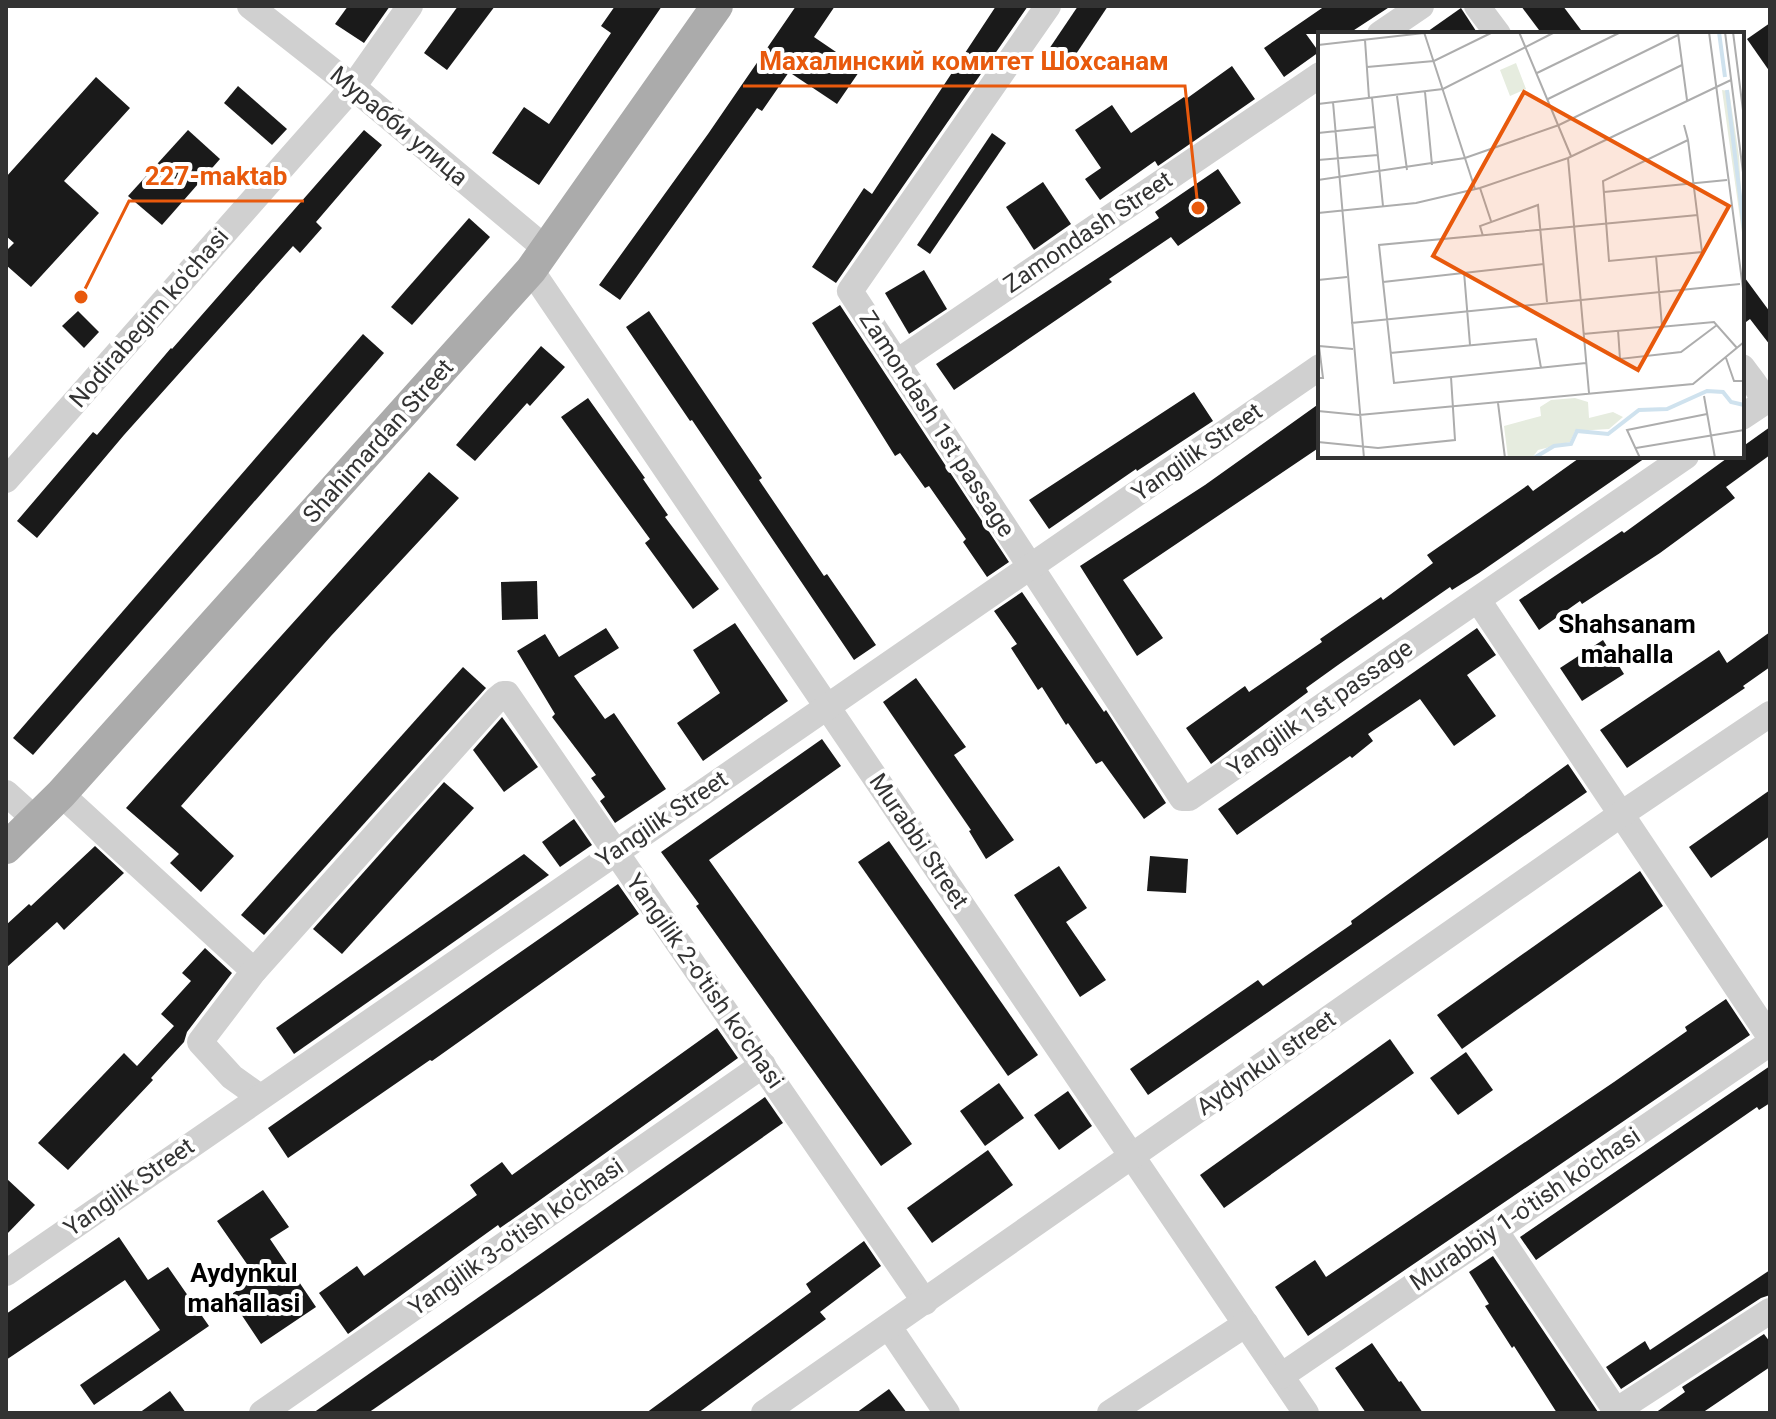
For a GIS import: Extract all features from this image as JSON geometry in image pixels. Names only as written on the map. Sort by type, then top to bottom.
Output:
[{"type":"main road","name":"Shahimardan Street","points":[[6,848],[61,794],[538,260],[717,6]]},
{"type":"street","name":"Мурабби улица","points":[[250,6],[353,87],[538,260]]},
{"type":"street","name":"Nodirabegim ko'chasi","points":[[6,480],[353,87],[410,6]]},
{"type":"street","name":"Zamondash 1st passage","points":[[1031,566],[850,291],[1048,6]]},
{"type":"street","points":[[1383,32],[1421,6]]},
{"type":"street","points":[[1477,6],[1496,32]]},
{"type":"street","name":"Zamоndash Street","points":[[897,362],[1318,76]]},
{"type":"street","name":"Murabbi Street","points":[[538,260],[827,706],[1306,1413]]},
{"type":"street","name":"Yangilik Street","points":[[6,1273],[1318,368]]},
{"type":"street","points":[[1744,370],[1761,393],[1763,403],[1744,416]]},
{"type":"street","name":"Yangilik 1st passage","points":[[1031,566],[1185,800],[1683,458]]},
{"type":"street","points":[[1478,600],[1770,1037]]},
{"type":"street","name":"Yangilik 2-o'tish ko'chasi","points":[[260,1097],[232,1077],[200,1044],[254,971],[503,694],[507,694],[925,1302]]},
{"type":"street","name":"Aydynkul street","points":[[764,1413],[1620,815],[1770,714]]},
{"type":"street","points":[[6,793],[36,820]]},
{"type":"street","points":[[61,794],[254,971]]},
{"type":"street","name":"Murabbiy 1-o'tish ko'chasi","points":[[1281,1376],[1770,1043]]},
{"type":"street","name":"Yangilik 3-o'tish ko'chasi","points":[[267,1412],[763,1065]]},
{"type":"street","points":[[1495,1230],[1616,1411],[1770,1311]]},
{"type":"street","points":[[1110,1413],[1246,1324]]},
{"type":"street","points":[[889,1327],[947,1413]]},
{"type":"building","points":[[348,6],[390,6],[364,43],[335,24]]},
{"type":"building","points":[[458,6],[495,6],[447,70],[424,53]]},
{"type":"building","points":[[615,6],[662,6],[539,185],[492,153],[524,107],[549,124],[611,33],[601,26]]},
{"type":"building","points":[[796,6],[835,6],[814,37],[861,69],[837,104],[789,72],[762,111],[757,108],[620,300],[599,285]]},
{"type":"building","points":[[996,6],[1028,6],[836,283],[812,267],[864,188],[872,194]]},
{"type":"building","points":[[1078,6],[1108,6],[1070,63],[1049,49]]},
{"type":"building","points":[[1325,6],[1391,6],[1351,32],[1306,34],[1318,53],[1284,77],[1264,48]]},
{"type":"building","points":[[1521,6],[1563,6],[1582,32],[1540,32]]},
{"type":"building","points":[[1461,8],[1477,32],[1427,32]]},
{"type":"building","points":[[1770,23],[1770,72],[1747,39]]},
{"type":"building","points":[[1232,66],[1255,99],[1158,166],[1155,161],[1100,200],[1085,179],[1101,168],[1075,130],[1112,105],[1131,133]]},
{"type":"building","points":[[96,77],[130,108],[64,181],[99,213],[31,287],[6,265],[6,251],[14,243],[6,236],[6,177]]},
{"type":"building","points":[[238,86],[287,129],[272,145],[224,103]]},
{"type":"building","points":[[188,130],[220,159],[162,225],[128,196]]},
{"type":"building","points":[[364,130],[382,145],[316,222],[322,228],[300,253],[293,246],[124,435],[37,538],[17,521],[93,432],[97,435]]},
{"type":"building","points":[[992,133],[1006,143],[930,254],[917,245]]},
{"type":"building","points":[[1218,169],[1241,203],[1178,246],[1171,237],[1109,279],[1112,282],[954,390],[936,364],[1159,218],[1155,212]]},
{"type":"building","points":[[1043,182],[1071,224],[1034,250],[1006,207]]},
{"type":"building","points":[[469,218],[490,237],[412,325],[391,307]]},
{"type":"building","points":[[924,270],[947,309],[909,334],[885,293]]},
{"type":"building","points":[[1744,277],[1770,312],[1770,345],[1750,319],[1744,324]]},
{"type":"building","points":[[840,305],[1009,562],[987,577],[963,542],[966,539],[929,486],[925,488],[900,453],[895,456],[812,323]]},
{"type":"building","points":[[78,311],[99,332],[84,348],[62,326]]},
{"type":"building","points":[[649,311],[824,576],[827,574],[876,645],[854,660],[626,327]]},
{"type":"building","points":[[363,334],[384,353],[33,755],[13,738]]},
{"type":"building","points":[[541,346],[565,367],[530,406],[527,403],[475,461],[456,445]]},
{"type":"building","points":[[1194,392],[1213,421],[1049,529],[1029,500]]},
{"type":"building","points":[[588,398],[645,478],[668,515],[665,517],[719,589],[693,609],[645,543],[650,539],[561,417]]},
{"type":"building","points":[[1318,404],[1318,448],[1123,580],[1163,638],[1137,656],[1080,566],[1205,485]]},
{"type":"building","points":[[1770,427],[1770,455],[1726,487],[1735,498],[1660,553],[1582,604],[1580,601],[1539,630],[1519,600],[1622,531],[1624,533],[1727,458],[1744,458],[1744,446]]},
{"type":"building","points":[[1579,458],[1645,458],[1479,573],[1452,590],[1450,587],[1338,665],[1306,688],[1308,692],[1211,764],[1186,728],[1245,686],[1249,692],[1322,642],[1320,639],[1346,621],[1381,597],[1383,600],[1433,563],[1427,555],[1528,485],[1533,491]]},
{"type":"building","points":[[429,472],[459,498],[331,636],[181,806],[234,856],[201,892],[170,863],[179,854],[126,808]]},
{"type":"building","points":[[537,581],[538,619],[502,620],[501,582]]},
{"type":"building","points":[[1022,592],[1104,712],[1106,710],[1166,803],[1144,819],[1102,761],[1096,764],[1042,687],[1038,690],[1011,648],[1017,644],[994,611]]},
{"type":"building","points":[[735,623],[788,701],[703,761],[677,723],[720,693],[693,650]]},
{"type":"building","points":[[606,628],[619,648],[574,676],[605,719],[614,713],[666,789],[615,823],[600,801],[605,797],[591,778],[596,775],[552,717],[555,714],[517,651],[545,634],[559,657]]},
{"type":"building","points":[[1477,628],[1496,655],[1467,675],[1496,716],[1454,746],[1420,699],[1368,734],[1373,741],[1352,758],[1350,756],[1237,835],[1218,809]]},
{"type":"building","points":[[1770,632],[1770,667],[1743,686],[1745,688],[1627,768],[1600,730],[1719,650],[1727,663]]},
{"type":"building","points":[[1603,640],[1624,674],[1582,701],[1560,668]]},
{"type":"building","points":[[463,667],[486,688],[264,935],[241,915]]},
{"type":"building","points":[[916,678],[966,747],[954,755],[1014,840],[986,859],[971,830],[883,702]]},
{"type":"building","points":[[502,717],[538,767],[504,792],[473,750]]},
{"type":"building","points":[[822,739],[841,766],[709,860],[912,1144],[881,1166],[661,852]]},
{"type":"building","points":[[1568,764],[1587,792],[1148,1095],[1130,1069],[1258,980],[1263,986]]},
{"type":"building","points":[[444,782],[474,808],[342,954],[313,929]]},
{"type":"building","points":[[1770,790],[1770,836],[1711,878],[1689,847]]},
{"type":"building","points":[[574,819],[592,845],[560,867],[542,842]]},
{"type":"building","points":[[889,841],[1038,1055],[1008,1076],[858,862]]},
{"type":"building","points":[[95,846],[124,873],[64,930],[57,922],[6,968],[6,925]]},
{"type":"building","points":[[524,854],[549,875],[294,1054],[276,1028]]},
{"type":"building","points":[[1150,856],[1188,859],[1186,893],[1147,891]]},
{"type":"building","points":[[1059,866],[1087,908],[1066,922],[1106,980],[1080,997],[1014,895]]},
{"type":"building","points":[[1640,871],[1663,906],[1462,1049],[1437,1015]]},
{"type":"building","points":[[618,884],[639,914],[432,1061],[288,1158],[268,1128]]},
{"type":"building","points":[[205,948],[232,973],[187,1032],[184,1042],[151,1078],[153,1080],[68,1170],[38,1143],[124,1053],[137,1066],[174,1026],[161,1014],[191,981],[182,973]]},
{"type":"building","points":[[1726,999],[1750,1035],[1308,1336],[1275,1287],[1315,1260],[1326,1277],[1614,1082],[1687,1031],[1685,1027]]},
{"type":"building","points":[[717,1028],[738,1058],[348,1334],[319,1293],[357,1266],[364,1276],[477,1195],[470,1185],[502,1162],[512,1175]]},
{"type":"building","points":[[1390,1039],[1414,1073],[1224,1208],[1200,1175]]},
{"type":"building","points":[[1466,1052],[1493,1090],[1458,1115],[1430,1078]]},
{"type":"building","points":[[1770,1066],[1770,1103],[1759,1110],[1757,1107],[1536,1260],[1520,1237]]},
{"type":"building","points":[[999,1083],[1024,1118],[985,1146],[960,1111]]},
{"type":"building","points":[[1068,1091],[1092,1126],[1059,1150],[1034,1115]]},
{"type":"building","points":[[765,1097],[783,1123],[543,1292],[368,1413],[313,1413]]},
{"type":"building","points":[[988,1150],[1013,1185],[932,1243],[907,1208]]},
{"type":"building","points":[[6,1178],[35,1205],[6,1235]]},
{"type":"building","points":[[263,1190],[289,1227],[270,1239],[316,1307],[261,1344],[229,1296],[256,1277],[217,1221]]},
{"type":"building","points":[[119,1237],[148,1280],[168,1267],[209,1326],[94,1405],[80,1385],[160,1330],[125,1280],[6,1360],[6,1314]]},
{"type":"building","points":[[864,1241],[881,1266],[820,1312],[826,1319],[698,1413],[646,1413],[811,1292],[806,1284]]},
{"type":"building","points":[[1493,1256],[1598,1412],[1557,1413],[1514,1346],[1512,1348],[1485,1306],[1489,1304],[1469,1272]]},
{"type":"building","points":[[1770,1270],[1770,1295],[1621,1389],[1606,1367],[1645,1341],[1650,1350]]},
{"type":"building","points":[[1764,1334],[1770,1342],[1770,1367],[1702,1413],[1655,1413],[1685,1392],[1682,1387]]},
{"type":"building","points":[[1372,1343],[1423,1413],[1366,1413],[1335,1368]]},
{"type":"building","points":[[889,1389],[907,1413],[856,1413]]},
{"type":"building","points":[[170,1391],[186,1413],[139,1413]]},
{"type":"place","name":"Махалинский комитет Шохcанам","points":[[1198,208]]},
{"type":"place","name":"227-maktab","points":[[81,297]]},
{"type":"district","name":"Shahsanam mahalla","points":[[1627,639]]},
{"type":"district","name":"Aydynkul mahallasi","points":[[244,1288]]}]
